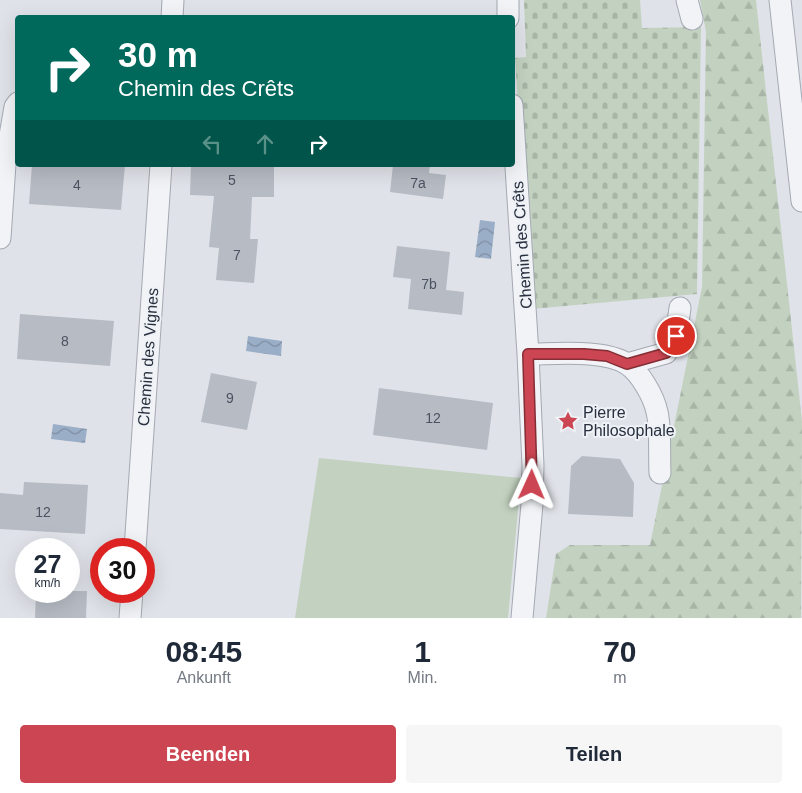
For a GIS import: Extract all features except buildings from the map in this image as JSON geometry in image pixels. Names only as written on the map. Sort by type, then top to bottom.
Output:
[{"type":"street","points":[[172,15],[173,0]]},
{"type":"street","points":[[508,0],[508,15]]},
{"type":"street","points":[[780,0],[802,202]]},
{"type":"street","points":[[0,238],[5,164],[15,106]]},
{"type":"street","name":"Chemin des Crêts","points":[[515,152],[533,466],[532,504],[522,618]]},
{"type":"street","name":"Chemin des Vignes","points":[[136,538],[161,167]]},
{"type":"street","points":[[627,364],[666,353],[676,336],[680,308]]},
{"type":"street","points":[[528,354],[607,356],[627,364],[647,386],[658,412],[660,473]]},
{"type":"street","points":[[130,618],[131,603]]},
{"type":"green space","points":[[524,0],[640,0],[642,28],[701,27],[697,294],[532,309],[515,58],[526,57]]},
{"type":"green space","points":[[700,0],[756,0],[802,421],[801,618],[546,618],[556,554],[570,545],[650,545],[702,287],[706,32]]},
{"type":"green space","points":[[319,458],[521,478],[508,618],[295,618]]},
{"type":"water","points":[[480,220],[495,222],[491,259],[475,257]]},
{"type":"water","points":[[248,336],[282,341],[281,356],[246,351]]},
{"type":"water","points":[[53,424],[87,429],[85,443],[51,439]]},
{"type":"place","name":"Pierre Philosophale","points":[[568,421]]},
{"type":"route","points":[[532,485],[533,466],[528,354],[607,356],[627,364],[666,353],[676,336]]}]
